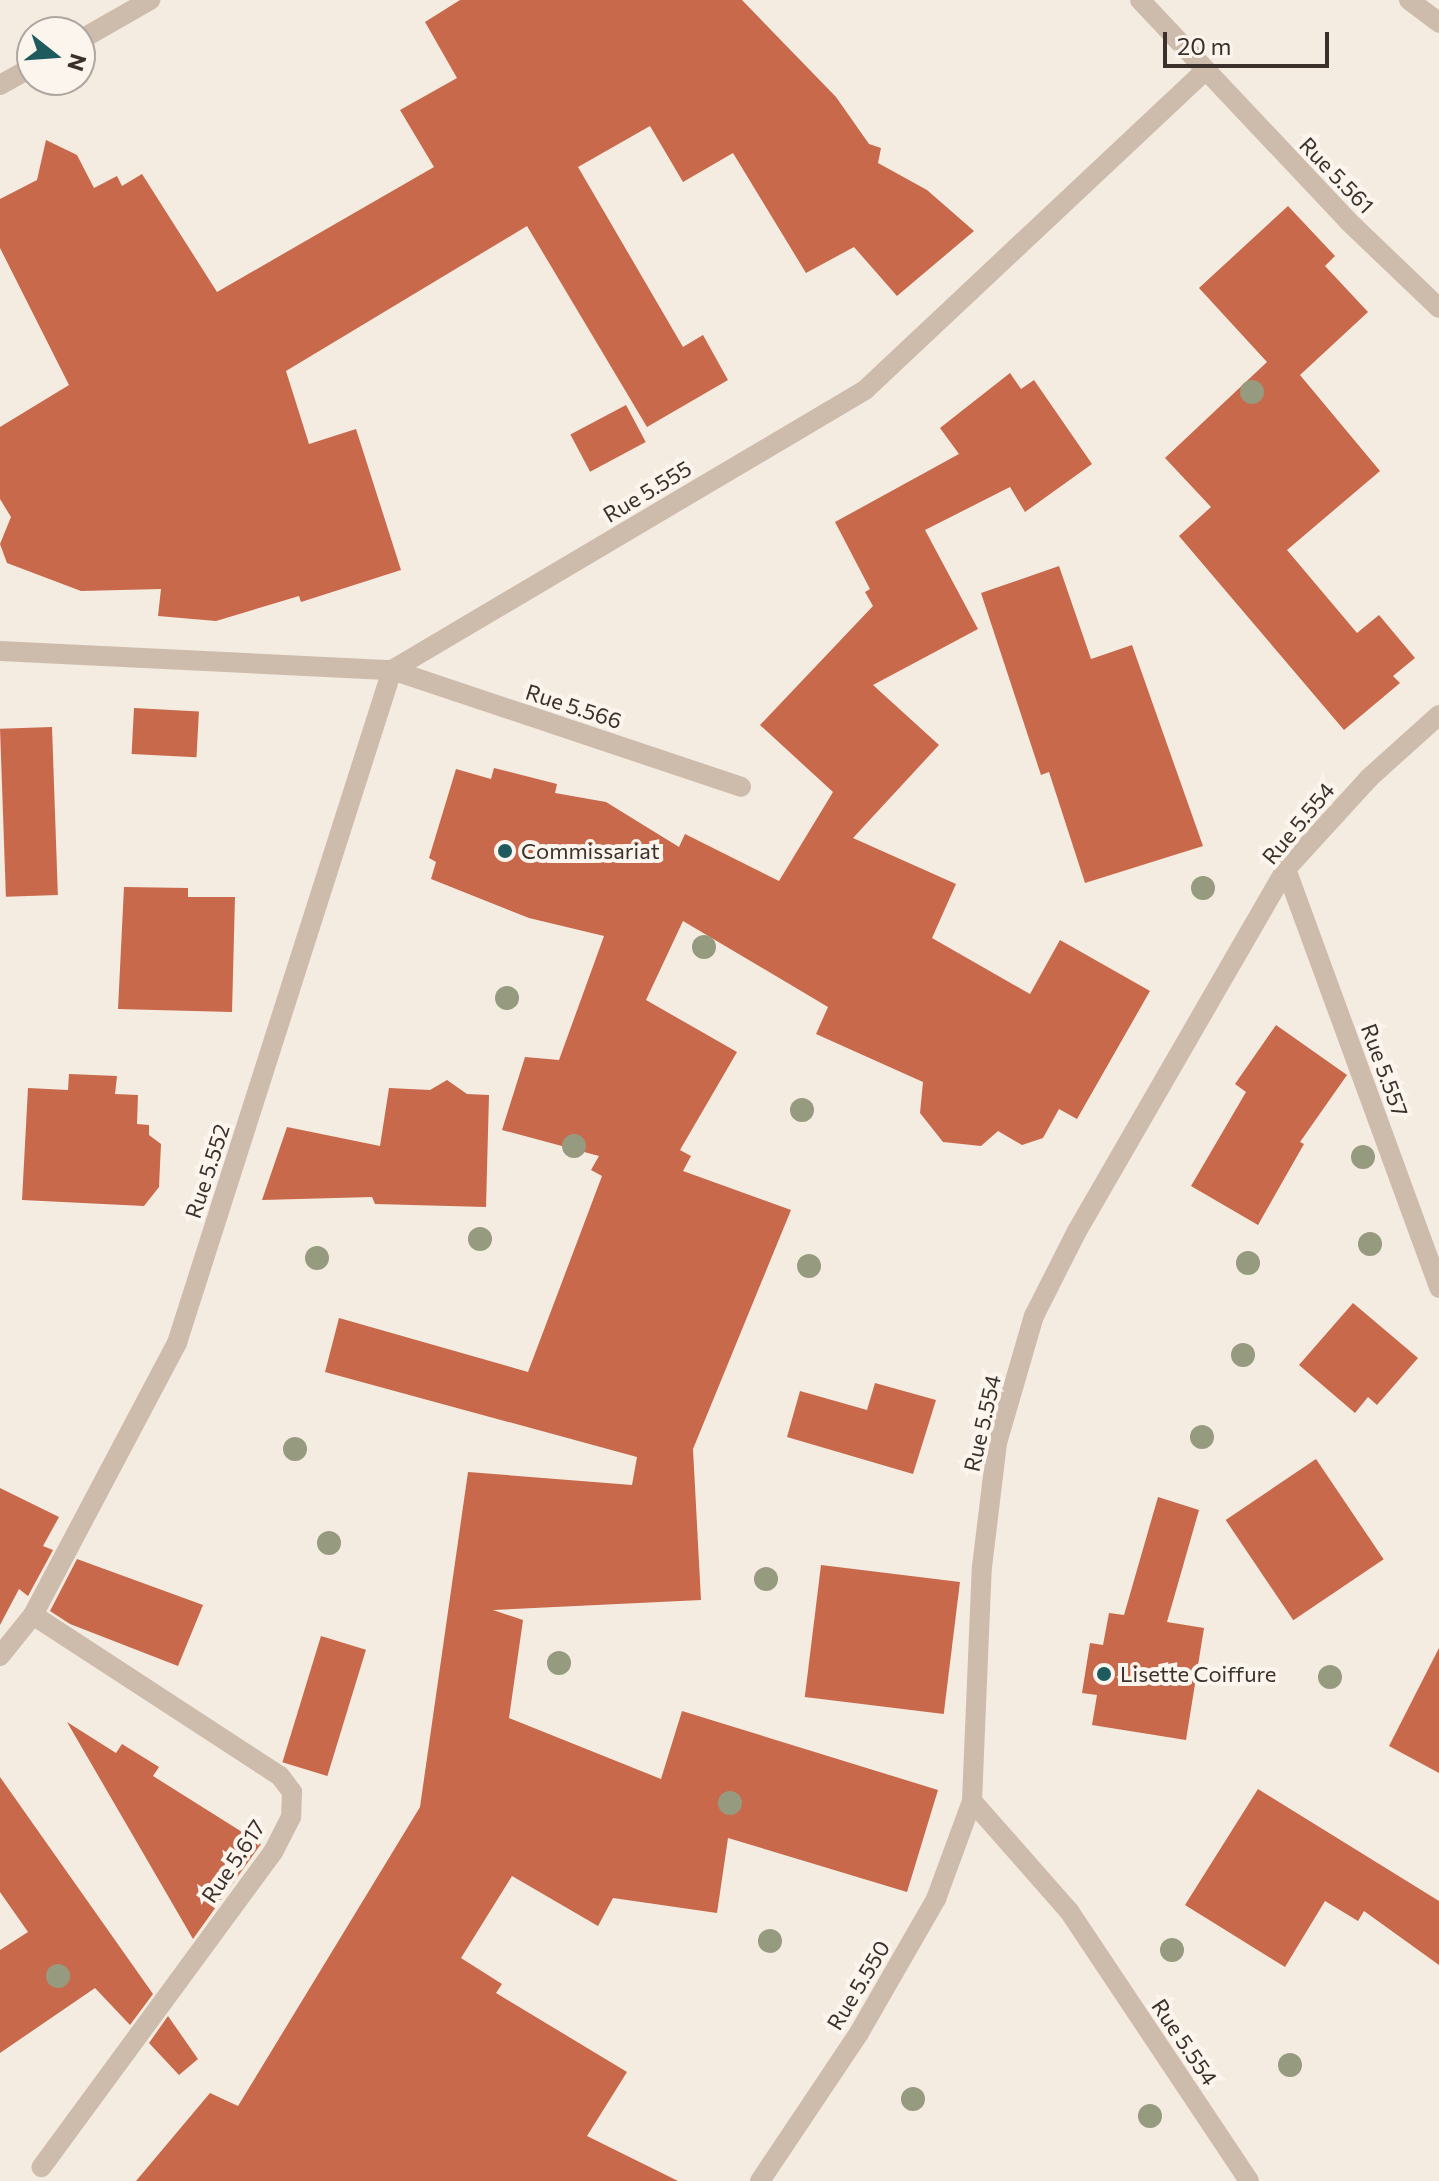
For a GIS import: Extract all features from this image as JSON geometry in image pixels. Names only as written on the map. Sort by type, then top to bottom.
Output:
[{"type":"street","points":[[96,31],[150,0]]},
{"type":"street","points":[[1140,0],[1204,72]]},
{"type":"street","points":[[1409,0],[1439,23]]},
{"type":"street","name":"Rue 5.561","points":[[1204,72],[1439,308]]},
{"type":"street","name":"Rue 5.555","points":[[392,670],[865,390],[1204,72]]},
{"type":"street","points":[[0,651],[392,670]]},
{"type":"street","name":"Rue 5.566","points":[[392,670],[741,787]]},
{"type":"street","name":"Rue 5.552","points":[[0,1656],[33,1615],[177,1343],[392,670]]},
{"type":"street","name":"Rue 5.554","points":[[1242,2178],[1069,1911],[972,1801],[982,1567],[997,1443],[1034,1316],[1077,1231],[1286,869],[1369,778],[1439,715]]},
{"type":"street","name":"Rue 5.557","points":[[1286,869],[1439,1288]]},
{"type":"street","name":"Rue 5.617","points":[[33,1615],[280,1776],[292,1792],[291,1817],[273,1852],[42,2167]]},
{"type":"street","name":"Rue 5.550","points":[[760,2181],[859,2033],[936,1899],[972,1801]]},
{"type":"building","points":[[460,0],[742,0],[836,97],[869,144],[881,148],[878,163],[927,190],[974,231],[897,296],[854,247],[806,273],[733,153],[683,182],[650,126],[578,167],[683,347],[703,335],[728,380],[647,427],[527,226],[286,371],[309,444],[356,429],[401,570],[301,602],[299,596],[216,621],[158,616],[161,589],[81,591],[7,563],[0,544],[11,517],[0,499],[0,427],[69,385],[0,248],[0,199],[37,180],[46,140],[77,155],[94,188],[117,176],[122,186],[142,174],[217,292],[434,167],[400,110],[457,78],[425,22]]},
{"type":"building","points":[[1288,206],[1335,256],[1325,266],[1368,312],[1300,375],[1380,471],[1287,550],[1357,633],[1379,615],[1415,658],[1393,676],[1400,683],[1344,730],[1179,536],[1211,507],[1165,458],[1267,362],[1199,288]]},
{"type":"building","points":[[1010,373],[1021,389],[1034,380],[1092,464],[1025,512],[1010,487],[925,530],[978,629],[873,685],[939,745],[853,838],[956,884],[932,938],[1030,994],[1060,940],[1150,991],[1077,1119],[1059,1109],[1043,1138],[1022,1145],[998,1131],[981,1146],[943,1142],[920,1113],[923,1082],[816,1034],[828,1007],[683,921],[646,1000],[737,1052],[680,1150],[691,1156],[683,1171],[791,1210],[693,1449],[701,1600],[493,1610],[523,1620],[509,1718],[661,1779],[682,1711],[938,1790],[907,1892],[728,1838],[717,1913],[613,1898],[598,1926],[512,1876],[461,1958],[502,1984],[496,1993],[627,2072],[587,2136],[678,2181],[136,2181],[210,2093],[238,2106],[420,1807],[468,1472],[632,1485],[637,1457],[325,1372],[339,1318],[528,1372],[602,1176],[591,1170],[599,1156],[502,1130],[525,1057],[559,1060],[604,936],[529,918],[431,879],[436,862],[429,858],[456,769],[491,779],[494,768],[557,784],[555,793],[606,802],[679,847],[685,834],[779,881],[833,792],[760,725],[873,606],[865,592],[870,589],[835,522],[959,454],[940,428]]},
{"type":"building","points":[[626,405],[646,442],[590,472],[570,435]]},
{"type":"building","points":[[1059,566],[1091,659],[1132,645],[1203,846],[1085,883],[1049,772],[1041,775],[981,593]]},
{"type":"building","points":[[134,708],[199,711],[197,757],[132,754]]},
{"type":"building","points":[[52,727],[58,895],[6,897],[0,729]]},
{"type":"building","points":[[124,887],[188,888],[188,897],[235,897],[232,1012],[118,1009]]},
{"type":"building","points":[[1276,1025],[1347,1075],[1300,1142],[1304,1144],[1258,1225],[1191,1186],[1246,1092],[1235,1084]]},
{"type":"building","points":[[69,1074],[117,1076],[115,1094],[138,1095],[137,1124],[149,1125],[149,1135],[161,1144],[159,1187],[144,1206],[22,1200],[28,1088],[68,1090]]},
{"type":"building","points":[[447,1080],[467,1094],[489,1095],[486,1207],[375,1204],[372,1197],[262,1200],[287,1127],[380,1146],[389,1088],[430,1090]]},
{"type":"building","points":[[1353,1303],[1418,1358],[1377,1405],[1368,1397],[1355,1413],[1299,1365]]},
{"type":"building","points":[[875,1383],[936,1400],[913,1474],[787,1437],[800,1391],[867,1410]]},
{"type":"building","points":[[1316,1459],[1384,1559],[1293,1620],[1226,1520]]},
{"type":"building","points":[[0,1488],[59,1517],[43,1546],[53,1550],[28,1596],[19,1589],[0,1625]]},
{"type":"building","points":[[1158,1497],[1199,1510],[1167,1622],[1204,1628],[1186,1740],[1092,1725],[1097,1695],[1082,1693],[1090,1643],[1103,1645],[1109,1613],[1124,1615]]},
{"type":"building","points":[[77,1559],[203,1605],[178,1666],[70,1624],[50,1611]]},
{"type":"building","points":[[821,1565],[960,1582],[944,1714],[805,1697]]},
{"type":"building","points":[[321,1636],[366,1650],[327,1776],[282,1762]]},
{"type":"building","points":[[1439,1648],[1439,1773],[1389,1746]]},
{"type":"building","points":[[67,1722],[116,1753],[122,1744],[159,1767],[153,1776],[261,1844],[193,1939]]},
{"type":"building","points":[[0,1777],[153,1994],[130,2025],[95,1988],[0,2053],[0,1950],[28,1932],[0,1892]]},
{"type":"building","points":[[1258,1789],[1439,1901],[1439,1965],[1364,1911],[1358,1921],[1325,1901],[1285,1967],[1185,1905]]},
{"type":"building","points":[[168,2016],[198,2059],[179,2075],[149,2043]]},
{"type":"place","name":"Commissariat","points":[[505,851]]},
{"type":"place","name":"Lisette Coiffure","points":[[1104,1674]]}]
